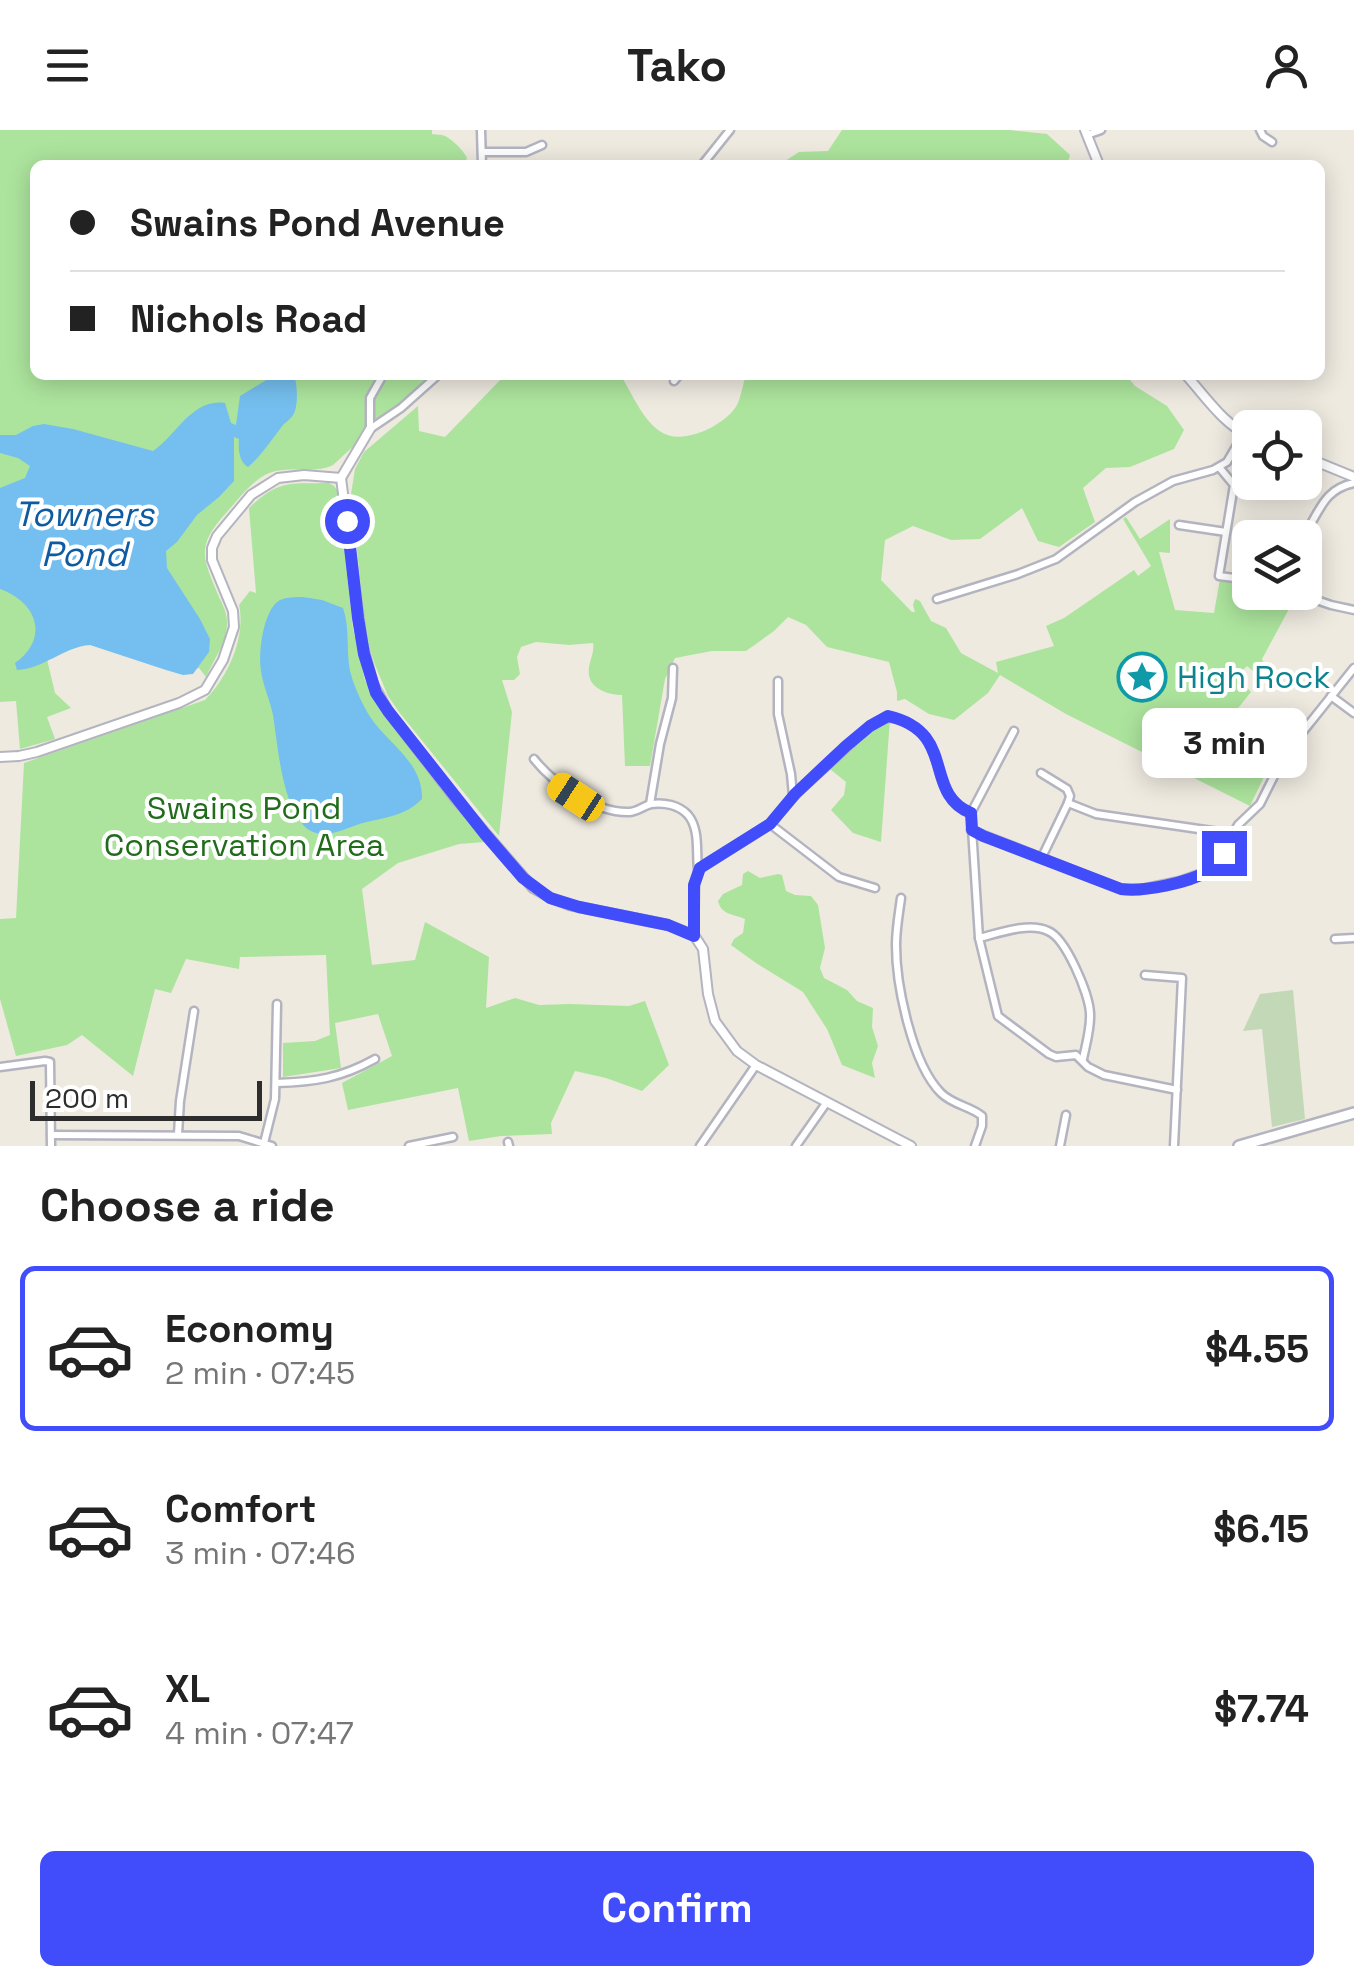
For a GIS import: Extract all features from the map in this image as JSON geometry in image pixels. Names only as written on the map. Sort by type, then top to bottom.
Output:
[{"type":"main road","points":[[1239,1146],[1354,1113]]},
{"type":"street","points":[[481,130],[482,160]]},
{"type":"street","points":[[706,160],[730,130]]},
{"type":"street","points":[[1098,160],[1086,132],[1101,130]]},
{"type":"street","points":[[1260,130],[1272,142]]},
{"type":"street","points":[[482,152],[526,152],[542,146]]},
{"type":"street","points":[[370,429],[370,398],[379,380]]},
{"type":"street","points":[[432,380],[370,429],[341,478],[362,642],[373,684],[388,711],[455,798],[533,888],[559,902],[668,925],[694,936]]},
{"type":"street","points":[[1191,380],[1232,423]]},
{"type":"street","points":[[938,599],[1056,558],[1134,502],[1173,481],[1219,467],[1232,455]]},
{"type":"street","points":[[1322,465],[1354,480]]},
{"type":"street","points":[[1219,467],[1234,485],[1219,576],[1232,578]]},
{"type":"street","points":[[0,757],[37,752],[200,694],[216,674],[234,627],[233,611],[212,560],[217,536],[252,496],[278,478],[341,478]]},
{"type":"street","points":[[1313,520],[1328,494],[1354,480]]},
{"type":"street","points":[[1179,525],[1226,532]]},
{"type":"street","points":[[1322,603],[1354,610]]},
{"type":"street","points":[[650,804],[672,698],[672,668]]},
{"type":"street","points":[[972,830],[1121,889],[1180,882],[1211,870],[1238,826],[1260,804],[1285,754],[1354,668]]},
{"type":"street","points":[[778,681],[778,714],[793,797]]},
{"type":"street","points":[[1330,696],[1354,713]]},
{"type":"street","points":[[698,870],[770,824],[793,797],[870,726],[888,716],[904,721],[928,738],[953,803],[971,813]]},
{"type":"street","points":[[1014,731],[971,813],[979,938],[996,1010],[1000,1018],[1052,1056],[1074,1054],[1104,1075],[1176,1090]]},
{"type":"street","points":[[534,760],[576,797],[624,812],[650,804],[677,806],[688,815],[696,838],[698,870],[694,885],[694,936],[702,949],[715,1021],[734,1048],[756,1065],[911,1146]]},
{"type":"street","points":[[1040,773],[1070,796],[1042,857]]},
{"type":"street","points":[[1068,803],[1096,814],[1234,834]]},
{"type":"street","points":[[770,824],[839,877],[874,888]]},
{"type":"street","points":[[902,898],[896,940],[912,1038],[939,1091],[981,1115],[982,1126],[975,1146]]},
{"type":"street","points":[[979,938],[1034,928],[1058,938],[1089,1005],[1083,1060]]},
{"type":"street","points":[[1335,938],[1354,938]]},
{"type":"street","points":[[1145,975],[1182,978],[1174,1146]]},
{"type":"street","points":[[51,1134],[238,1136],[268,1145],[276,1083],[276,1004]]},
{"type":"street","points":[[178,1134],[194,1011]]},
{"type":"street","points":[[276,1083],[340,1076],[376,1059]]},
{"type":"street","points":[[0,1068],[50,1062],[51,1146]]},
{"type":"street","points":[[700,1146],[756,1065]]},
{"type":"street","points":[[796,1146],[827,1101]]},
{"type":"street","points":[[1060,1146],[1066,1115]]},
{"type":"street","points":[[409,1146],[454,1136]]},
{"type":"green space","points":[[0,130],[432,130],[432,134],[451,140],[466,160],[30,160],[30,380],[426,380],[333,465],[265,475],[216,525],[205,553],[227,626],[206,677],[199,668],[184,671],[95,640],[46,655],[55,693],[71,708],[47,717],[55,739],[20,749],[16,701],[0,702]]},
{"type":"green space","points":[[842,130],[1009,130],[1047,134],[1070,155],[1068,160],[787,160],[799,152],[828,151]]},
{"type":"green space","points":[[500,380],[624,380],[649,422],[661,432],[680,437],[702,432],[731,413],[745,380],[1130,380],[1167,406],[1184,430],[1174,449],[1130,467],[1106,468],[1083,488],[1095,522],[1059,547],[1038,541],[1022,508],[980,539],[951,540],[913,526],[885,540],[881,580],[912,612],[915,599],[920,601],[931,621],[946,628],[961,653],[998,673],[996,662],[1054,646],[1046,626],[1134,570],[1138,576],[1151,566],[1123,519],[1126,517],[1140,539],[1170,519],[1170,553],[1159,552],[1175,610],[1214,613],[1220,579],[1232,581],[1232,610],[1288,610],[1262,659],[1267,671],[1261,678],[1247,666],[1237,676],[1251,692],[1214,738],[1272,760],[1250,806],[1066,714],[1000,675],[988,693],[954,720],[929,714],[905,699],[897,701],[889,662],[827,647],[806,625],[788,617],[746,651],[712,651],[675,658],[665,679],[650,766],[625,766],[622,695],[602,691],[593,684],[589,671],[593,643],[536,642],[521,647],[517,657],[520,674],[514,680],[502,680],[512,712],[499,836],[388,696],[366,635],[351,494],[355,469],[364,452],[418,406],[419,431],[445,437]]},
{"type":"green space","name":"Swains Pond Conservation Area","points":[[329,483],[338,491],[353,629],[365,680],[383,714],[485,842],[459,844],[398,863],[362,889],[372,965],[415,960],[425,922],[489,957],[486,1008],[515,998],[539,1005],[629,1006],[645,1001],[669,1065],[642,1091],[575,1071],[551,1123],[552,1134],[469,1141],[458,1088],[348,1110],[342,1083],[392,1056],[378,1014],[335,1023],[341,1068],[283,1077],[283,1043],[315,1041],[330,1035],[326,955],[240,957],[239,969],[186,959],[171,993],[155,989],[133,1076],[82,1035],[67,1045],[16,1056],[0,999],[0,919],[16,918],[24,763],[205,700],[233,656],[240,630],[239,605],[250,591],[256,593],[249,508],[277,488]]},
{"type":"green space","points":[[890,719],[881,842],[853,833],[831,810],[844,795],[846,782],[830,769],[861,738]]},
{"type":"green space","points":[[748,871],[760,878],[782,875],[786,891],[811,896],[818,905],[825,948],[820,968],[824,978],[873,1008],[872,1027],[878,1046],[872,1063],[875,1078],[842,1065],[827,1029],[803,992],[731,945],[743,933],[745,919],[725,912],[718,901],[723,894],[742,885],[743,874]]},
{"type":"green space","points":[[1293,990],[1305,1119],[1272,1127],[1262,1029],[1243,1031],[1260,994]]},
{"type":"water","name":"Towners Pond","points":[[266,380],[295,380],[297,402],[292,416],[248,467],[241,459],[239,439],[234,437],[234,481],[166,551],[167,568],[210,639],[209,652],[193,674],[183,675],[90,645],[17,670],[15,663],[33,643],[35,632],[30,612],[23,603],[0,589],[0,488],[25,478],[30,466],[0,453],[0,435],[16,435],[44,424],[153,451],[203,406],[225,403],[231,423],[236,425],[240,396]]},
{"type":"water","points":[[303,597],[343,608],[350,671],[358,695],[372,720],[416,772],[422,799],[396,815],[323,834],[309,830],[300,821],[287,793],[261,671],[261,643],[269,612],[280,600]]},
{"type":"place","name":"High Rock","points":[[1142,677]]},
{"type":"route","points":[[347,521],[364,654],[376,693],[516,871],[533,888],[559,902],[668,925],[694,936],[694,885],[700,868],[770,824],[795,794],[846,746],[888,716],[904,721],[928,738],[953,803],[971,813],[972,830],[983,836],[1131,890],[1180,882],[1211,870],[1224,853]]}]
